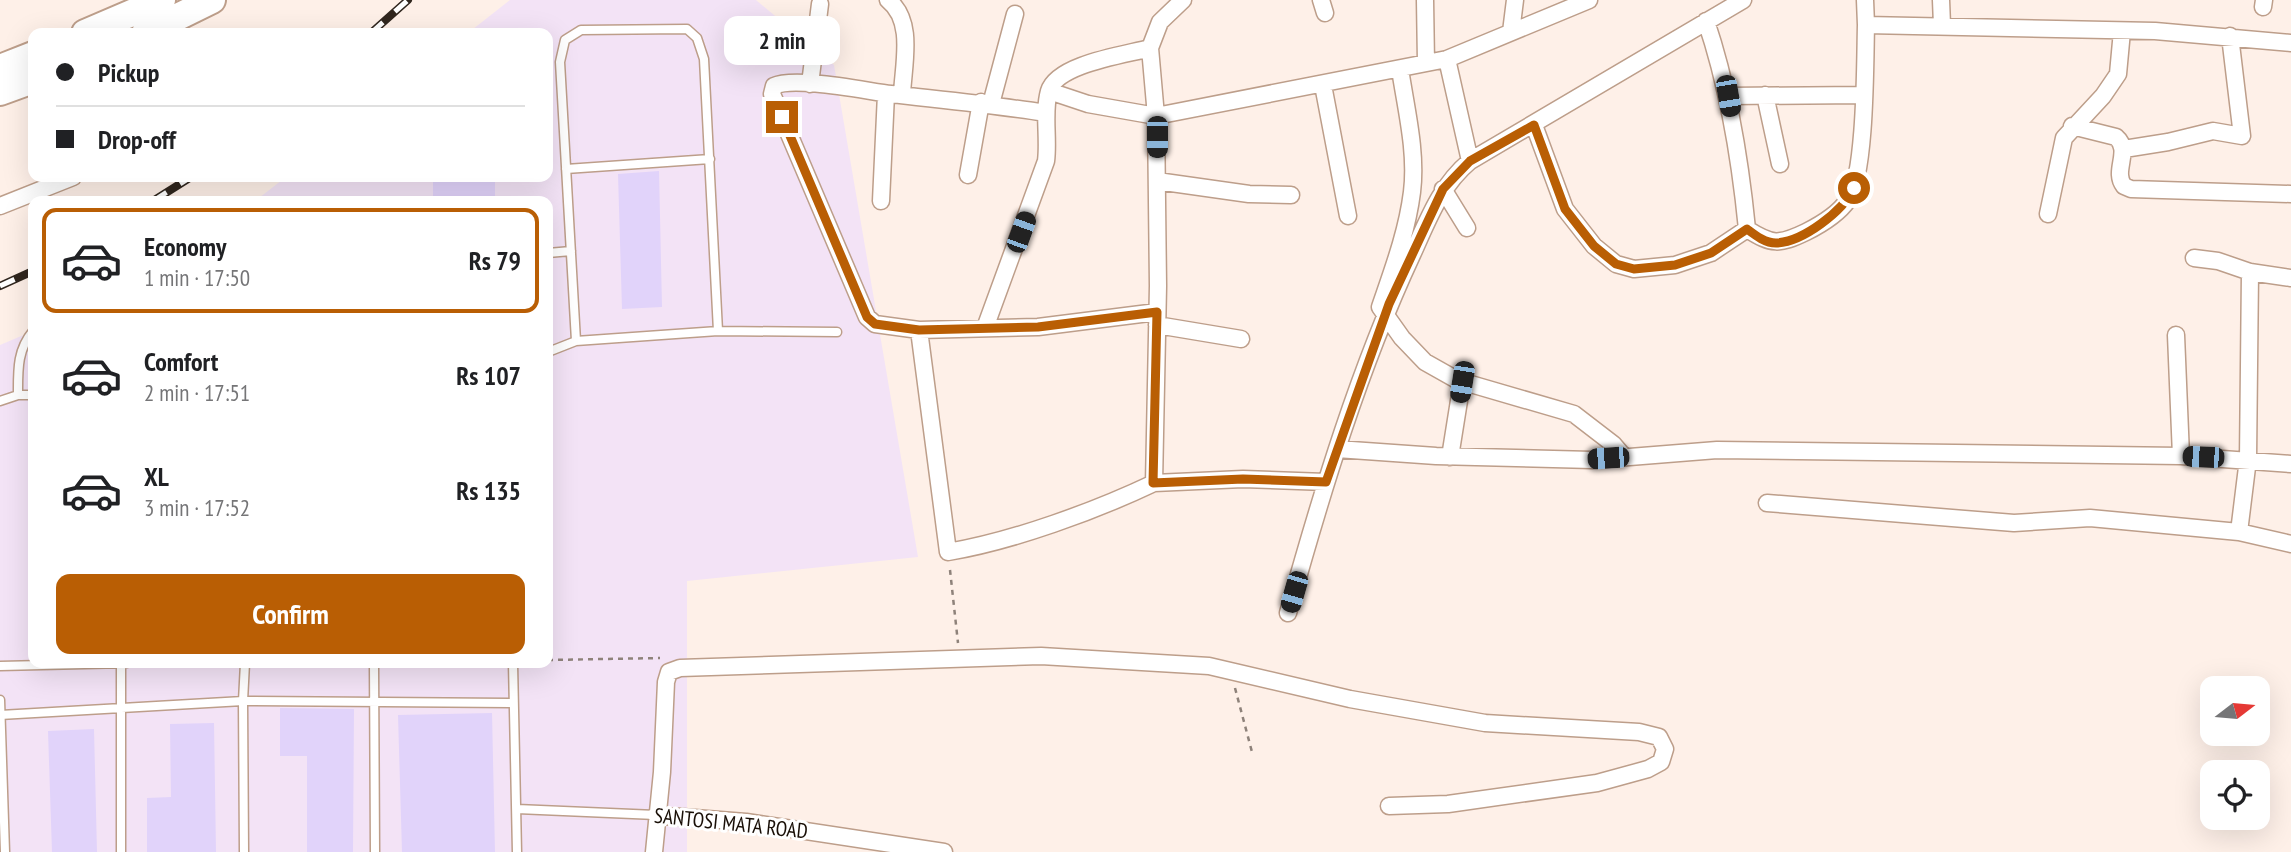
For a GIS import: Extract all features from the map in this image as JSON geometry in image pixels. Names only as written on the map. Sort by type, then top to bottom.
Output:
[{"type":"highway","points":[[97,28],[162,0]]},
{"type":"highway","points":[[155,28],[212,0]]},
{"type":"highway","points":[[0,68],[28,57]]},
{"type":"highway","points":[[0,92],[28,82]]},
{"type":"street","points":[[881,201],[894,94],[905,33],[899,12],[888,0]]},
{"type":"street","points":[[1153,483],[1157,181],[1156,116],[1150,47],[1160,22],[1183,0]]},
{"type":"street","points":[[1425,0],[1426,63]]},
{"type":"street","points":[[1511,32],[1515,0]]},
{"type":"street","points":[[1049,91],[1088,104],[1156,116],[1447,59],[1590,0]]},
{"type":"street","points":[[1288,613],[1326,482],[1386,313],[1443,189],[1470,161],[1743,0]]},
{"type":"street","points":[[1706,21],[1728,96],[1747,229],[1767,242],[1776,243],[1808,231],[1839,209],[1854,188],[1859,166],[1864,95],[1867,25],[1865,0]]},
{"type":"street","points":[[1941,0],[1942,25]]},
{"type":"street","points":[[810,84],[820,4]]},
{"type":"street","points":[[968,175],[986,103],[1015,14]]},
{"type":"street","points":[[1867,25],[2122,30],[2230,36],[2291,43]]},
{"type":"street","points":[[2048,214],[2064,138],[2072,126],[2103,96],[2118,74],[2122,30]]},
{"type":"street","points":[[2123,149],[2213,131],[2242,136],[2230,36]]},
{"type":"street","points":[[985,328],[1046,162],[1046,113],[1049,91],[1055,79],[1075,68],[1150,47]]},
{"type":"street","points":[[1447,59],[1470,161]]},
{"type":"street","points":[[1400,69],[1412,152],[1412,191],[1402,239],[1380,307],[1402,338],[1424,362],[1462,382],[1574,414],[1624,457]]},
{"type":"street","points":[[1046,113],[986,103],[810,84],[780,83],[774,86],[772,94],[867,317],[875,324],[919,330],[1038,327],[1157,318],[1241,339]]},
{"type":"street","points":[[1323,85],[1348,216]]},
{"type":"street","points":[[1765,95],[1780,164]]},
{"type":"street","points":[[1728,96],[1864,95]]},
{"type":"street","points":[[1534,125],[1565,209],[1594,246],[1616,264],[1634,269],[1675,265],[1711,253],[1747,229]]},
{"type":"street","points":[[2072,126],[2116,137],[2123,149],[2120,177],[2124,186],[2131,189],[2291,194]]},
{"type":"street","points":[[1157,181],[1249,194],[1291,195]]},
{"type":"street","points":[[0,206],[60,182]]},
{"type":"street","points":[[1443,189],[1467,228]]},
{"type":"street","points":[[2194,258],[2218,261],[2250,272],[2291,278]]},
{"type":"street","points":[[2239,532],[2248,459],[2250,272]]},
{"type":"street","points":[[919,330],[948,552],[978,547],[1090,509],[1153,483],[1243,479],[1326,482]]},
{"type":"street","points":[[2176,335],[2181,456]]},
{"type":"street","points":[[1450,457],[1462,382]]},
{"type":"street","points":[[1337,449],[1450,457],[1592,460],[1717,450],[2181,456],[2291,464]]},
{"type":"street","points":[[1768,503],[2014,523],[2073,517],[2239,532],[2291,544]]},
{"type":"street","points":[[654,852],[662,772],[666,682],[669,672],[680,668],[1041,656],[1209,666],[1350,699],[1485,723],[1639,732],[1659,737],[1665,749],[1661,762],[1648,769],[1597,783],[1448,804],[1389,806]]},
{"type":"street","name":"SANTOSI MATA ROAD","points":[[656,815],[746,822],[944,852]]},
{"type":"lane","points":[[576,341],[560,62],[565,40],[581,30],[687,29],[697,38],[704,59],[718,331]]},
{"type":"lane","points":[[566,169],[710,159]]},
{"type":"lane","points":[[553,253],[571,251]]},
{"type":"lane","points":[[553,350],[576,341],[718,331],[837,332]]},
{"type":"lane","points":[[19,395],[18,363],[23,344],[28,338]]},
{"type":"lane","points":[[0,401],[28,395]]},
{"type":"lane","points":[[0,666],[28,665]]},
{"type":"lane","points":[[121,668],[121,852]]},
{"type":"lane","points":[[244,852],[245,668]]},
{"type":"lane","points":[[374,668],[375,852]]},
{"type":"lane","points":[[513,668],[517,852]]},
{"type":"lane","points":[[0,700],[5,852]]},
{"type":"lane","points":[[1,715],[243,701],[512,703]]},
{"type":"lane","name":"SANTOSI MATA ROAD","points":[[517,809],[656,815]]},
{"type":"path","points":[[948,552],[959,650]]},
{"type":"path","points":[[1231,672],[1252,752]]},
{"type":"shaded area","points":[[510,0],[756,0],[834,65],[918,557],[687,581],[687,852],[0,852],[0,345],[28,333],[28,668],[553,668],[553,196],[261,196],[280,182],[553,182],[553,28],[474,28]]},
{"type":"building","points":[[659,171],[662,307],[622,309],[618,174]]},
{"type":"building","points":[[433,182],[495,182],[495,196],[433,196]]},
{"type":"building","points":[[280,708],[354,709],[353,852],[307,852],[307,756],[280,756]]},
{"type":"building","points":[[492,713],[495,852],[402,852],[398,715]]},
{"type":"building","points":[[214,723],[216,852],[147,852],[147,798],[171,797],[170,724]]},
{"type":"building","points":[[94,729],[97,852],[52,852],[48,731]]},
{"type":"railway","points":[[377,28],[408,0]]},
{"type":"railway","points":[[161,196],[183,182]]},
{"type":"railway","points":[[0,286],[28,273]]},
{"type":"route","points":[[782,117],[867,317],[875,324],[919,330],[1038,327],[1157,312],[1153,483],[1243,479],[1326,482],[1389,304],[1443,189],[1470,161],[1534,125],[1565,209],[1594,246],[1616,264],[1634,269],[1675,265],[1711,253],[1747,229],[1767,242],[1787,240],[1808,231],[1839,209],[1854,188]]}]
